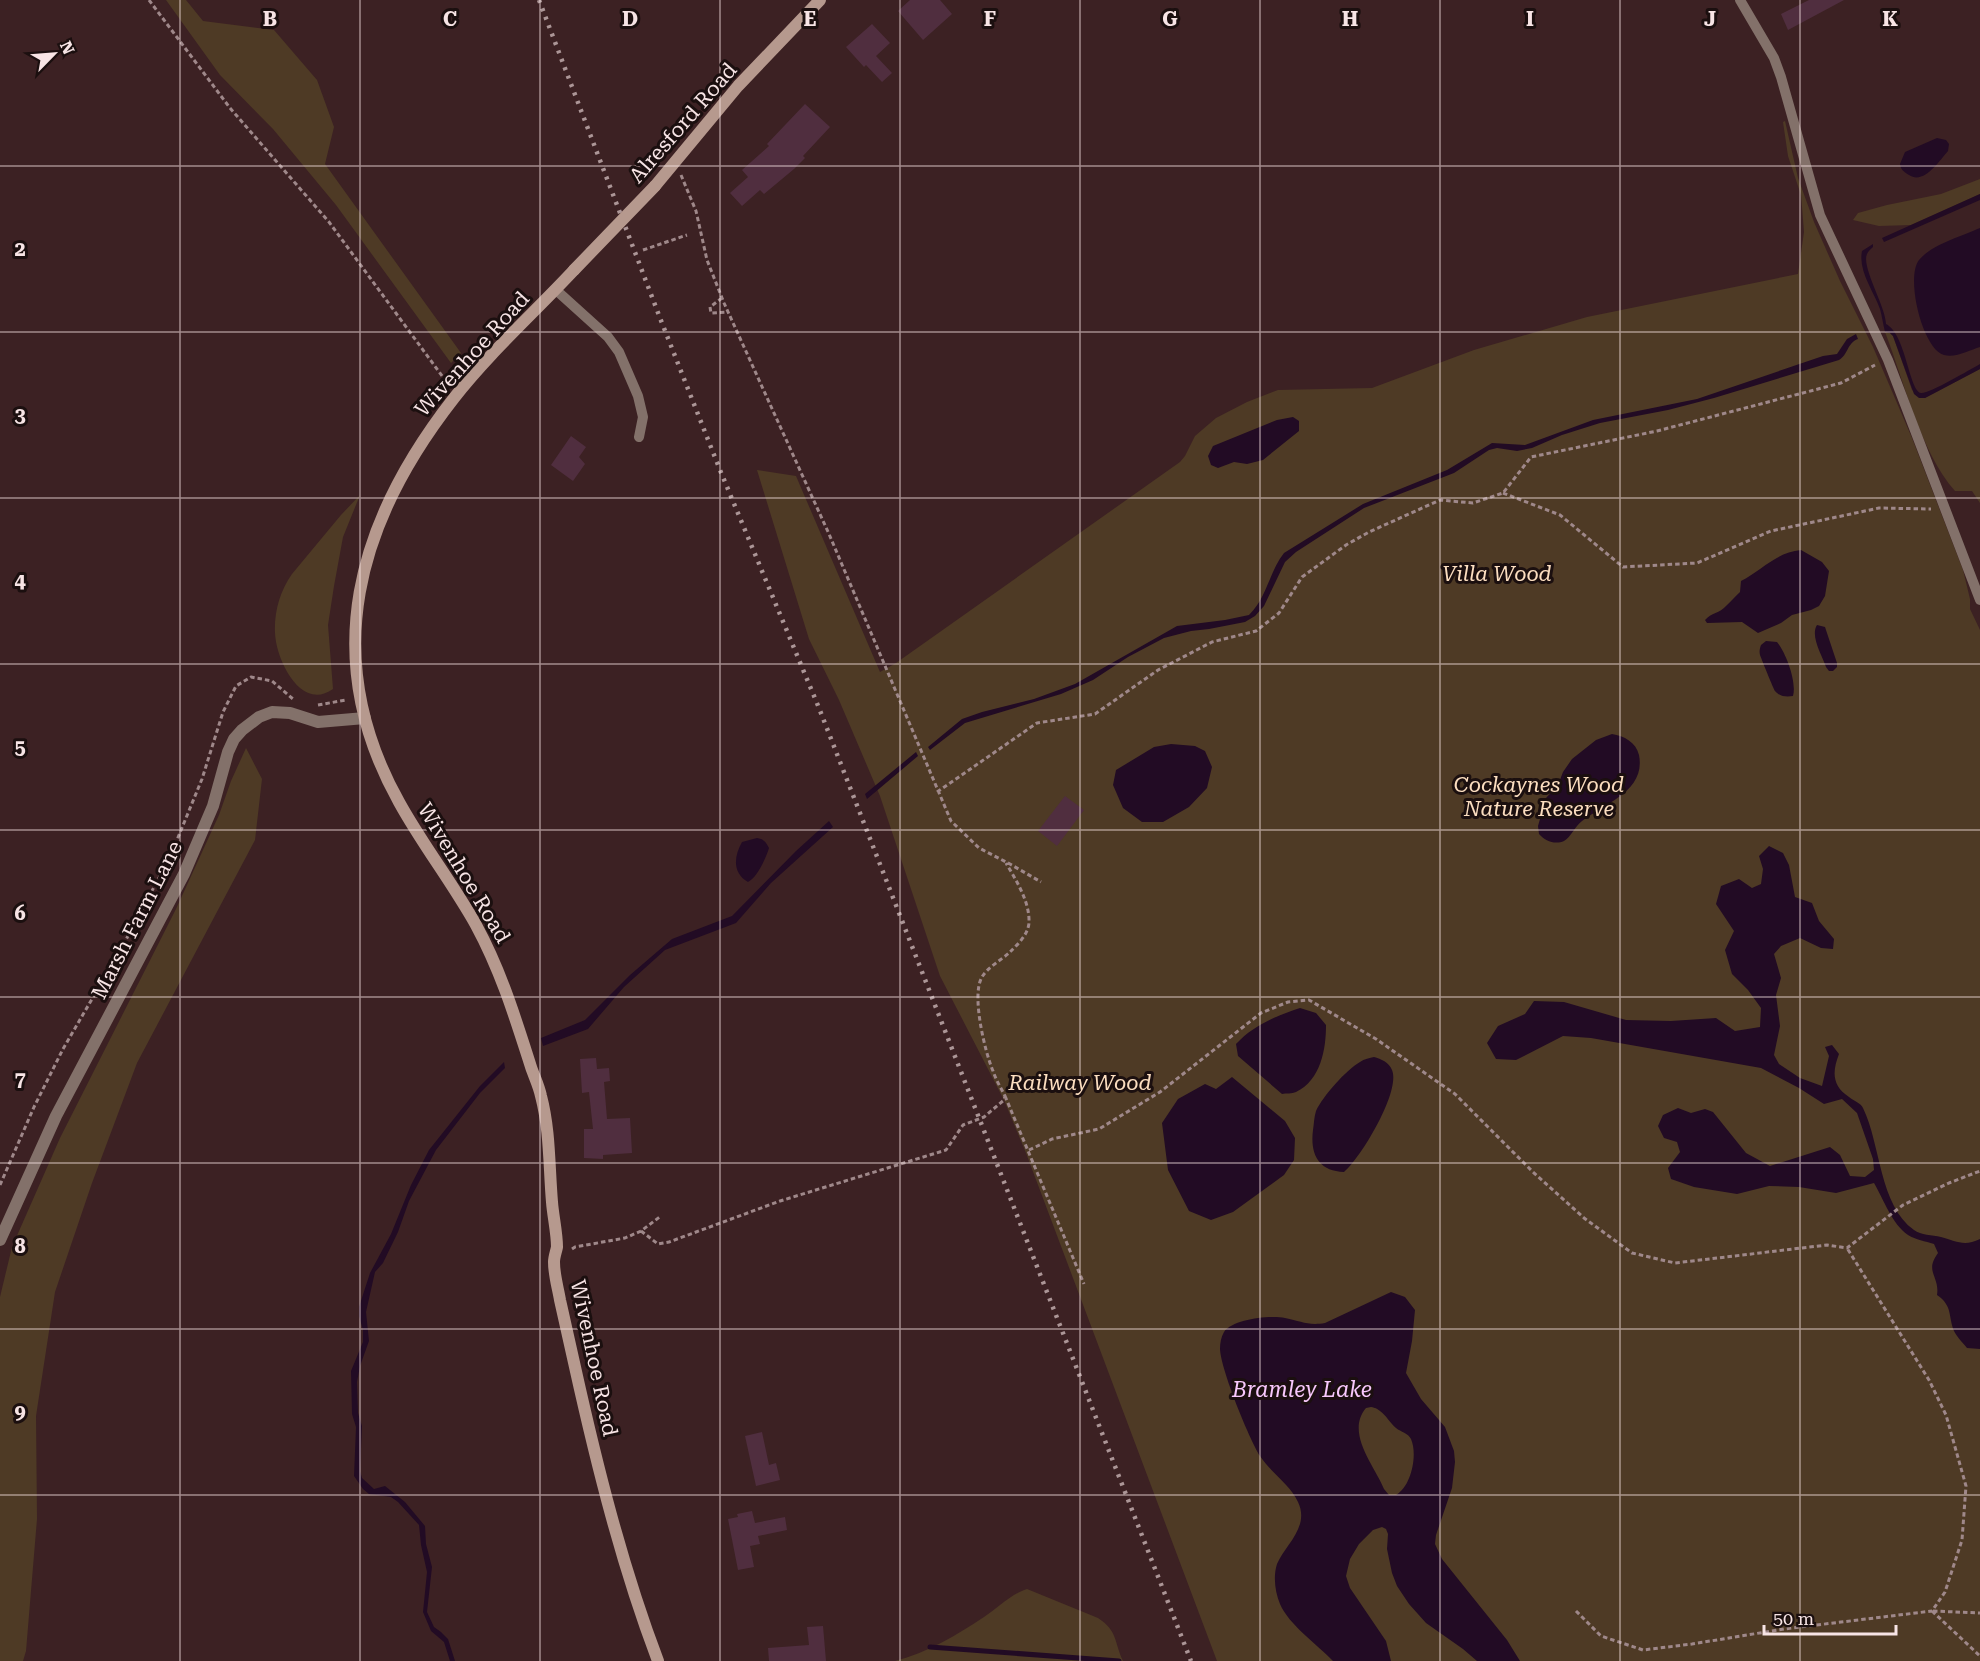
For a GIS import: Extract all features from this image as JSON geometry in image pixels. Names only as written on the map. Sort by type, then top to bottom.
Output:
[{"type":"street","name":"Alresford Road","points":[[574,270],[655,186],[738,86],[820,0]]},
{"type":"street","name":"Wivenhoe Road","points":[[574,270],[484,363],[428,432],[409,462],[388,501],[371,545],[362,583],[356,628],[356,671],[360,697],[375,752],[396,798],[466,907],[486,943],[509,998],[541,1095],[546,1124],[557,1248],[554,1260],[569,1344],[615,1528],[640,1614],[658,1661]]},
{"type":"street","name":"Marsh Farm Lane","points":[[0,1240],[56,1116],[184,874],[213,806],[228,752],[234,739],[259,717],[272,712],[290,713],[318,722],[365,718]]},
{"type":"lane","points":[[1741,0],[1774,58],[1820,215],[1887,360],[1980,600]]},
{"type":"lane","points":[[556,290],[608,337],[619,352],[638,396],[643,417],[639,437]]},
{"type":"path","points":[[149,0],[230,108],[329,222],[456,396]]},
{"type":"path","points":[[674,163],[687,186],[696,211],[707,260],[727,312],[829,534],[951,821],[979,848],[1041,882]]},
{"type":"path","points":[[643,250],[687,235]]},
{"type":"path","points":[[722,298],[710,307],[711,313],[727,312]]},
{"type":"path","points":[[937,792],[1036,723],[1095,714],[1158,670],[1212,642],[1256,631],[1279,613],[1302,577],[1357,539],[1440,500],[1473,503],[1503,493],[1531,458],[1657,431],[1840,383],[1876,364]]},
{"type":"path","points":[[1503,493],[1560,515],[1623,567],[1697,563],[1770,531],[1879,508],[1945,509]]},
{"type":"path","points":[[0,1185],[33,1107],[63,1049],[121,949],[170,857],[202,779],[223,712],[236,686],[251,676],[272,681],[294,699]]},
{"type":"path","points":[[312,706],[360,697]]},
{"type":"path","points":[[1005,862],[1026,904],[1029,923],[1024,937],[982,976],[977,988],[983,1037],[992,1070],[1029,1149],[1084,1284]]},
{"type":"path","points":[[1009,868],[1014,866]]},
{"type":"path","points":[[1029,1149],[1052,1139],[1099,1129],[1160,1092],[1261,1012],[1288,1002],[1309,1000],[1376,1039],[1455,1094],[1533,1172],[1584,1218],[1632,1254],[1675,1263],[1827,1245],[1847,1248],[1903,1205],[1980,1171]]},
{"type":"path","points":[[641,1231],[658,1244],[669,1242],[780,1201],[946,1150],[963,1125],[984,1117],[1005,1096]]},
{"type":"path","points":[[575,1247],[625,1238],[641,1231],[661,1215]]},
{"type":"path","points":[[1847,1248],[1929,1380],[1946,1415],[1966,1486],[1962,1540],[1945,1592],[1932,1611]]},
{"type":"path","points":[[1576,1611],[1601,1636],[1643,1650],[1784,1629],[1932,1611],[1980,1613]]},
{"type":"path","points":[[1932,1611],[1980,1656]]},
{"type":"green space","points":[[166,0],[186,0],[203,21],[274,30],[317,80],[334,127],[325,164],[461,353],[451,363],[336,205],[273,129],[220,75]]},
{"type":"green space","name":"Cockaynes Wood Nature Reserve","points":[[1785,121],[1798,178],[1814,222],[1873,347],[1912,438],[1963,570],[1970,609],[1980,630],[1980,1661],[1217,1661],[1026,1153],[1004,1100],[940,976],[880,796],[839,700],[809,639],[757,470],[796,476],[880,672],[896,663],[1180,462],[1195,436],[1216,418],[1247,402],[1278,390],[1372,388],[1474,350],[1587,317],[1798,274],[1804,232],[1801,195],[1788,156],[1783,122]]},
{"type":"green space","points":[[1980,179],[1980,194],[1911,225],[1879,226],[1853,220],[1858,213],[1941,194]]},
{"type":"green space","points":[[1885,332],[1893,336],[1912,390],[1925,398],[1980,369],[1980,503],[1972,491],[1955,491],[1932,456],[1914,415]]},
{"type":"green space","points":[[360,495],[343,537],[328,625],[333,689],[321,694],[311,694],[301,689],[292,680],[280,656],[275,633],[279,602],[292,574]]},
{"type":"green space","points":[[246,748],[262,779],[255,840],[137,1063],[92,1183],[55,1292],[36,1416],[37,1519],[26,1651],[23,1661],[0,1661],[0,1297],[12,1247],[60,1138],[176,909],[219,815]]},
{"type":"green space","points":[[1027,1589],[1098,1618],[1112,1632],[1123,1661],[895,1661],[941,1643]]},
{"type":"water","points":[[1937,138],[1946,140],[1949,144],[1948,151],[1931,170],[1920,177],[1915,177],[1901,168],[1900,164],[1905,152]]},
{"type":"water","points":[[1980,194],[1980,200],[1884,242],[1882,238]]},
{"type":"water","points":[[1980,228],[1980,347],[1958,355],[1944,355],[1936,350],[1929,341],[1923,327],[1915,297],[1915,269],[1919,260],[1931,250]]},
{"type":"water","points":[[1873,244],[1867,254],[1867,268],[1886,324],[1898,339],[1917,390],[1921,393],[1932,390],[1980,364],[1980,369],[1925,398],[1919,398],[1914,394],[1893,336],[1885,332],[1880,309],[1862,266],[1862,251]]},
{"type":"water","points":[[1856,334],[1858,339],[1839,360],[1714,398],[1668,410],[1600,423],[1562,435],[1532,448],[1517,451],[1497,448],[1489,450],[1454,473],[1364,508],[1296,552],[1285,562],[1264,606],[1255,616],[1245,622],[1164,638],[1128,657],[1093,680],[1061,694],[965,723],[930,750],[928,747],[962,719],[1034,699],[1075,684],[1177,626],[1249,615],[1260,601],[1284,553],[1363,504],[1447,470],[1492,443],[1525,445],[1593,420],[1697,399],[1823,356],[1837,354],[1847,339]]},
{"type":"water","points":[[1293,417],[1299,421],[1299,431],[1263,460],[1247,464],[1234,462],[1218,468],[1211,465],[1208,456],[1213,446],[1277,420]]},
{"type":"water","points":[[1801,550],[1822,562],[1829,571],[1825,596],[1819,606],[1792,615],[1781,623],[1758,633],[1742,622],[1707,623],[1705,620],[1707,618],[1724,608],[1740,592],[1741,581],[1784,554]]},
{"type":"water","points":[[1817,625],[1825,627],[1837,663],[1833,671],[1829,671],[1826,667],[1817,646],[1815,629]]},
{"type":"water","points":[[1766,641],[1777,642],[1784,653],[1792,676],[1793,696],[1781,695],[1774,689],[1760,654],[1761,645]]},
{"type":"water","points":[[1612,734],[1629,740],[1637,750],[1640,767],[1636,778],[1622,795],[1591,814],[1564,841],[1550,842],[1544,839],[1539,834],[1538,826],[1546,798],[1558,785],[1572,759],[1596,740]]},
{"type":"water","points":[[1171,744],[1195,746],[1205,751],[1212,767],[1207,788],[1189,807],[1163,822],[1142,822],[1123,808],[1113,785],[1116,770],[1154,747]]},
{"type":"water","points":[[916,752],[918,756],[867,799],[865,794]]},
{"type":"water","points":[[829,821],[833,827],[771,883],[736,923],[665,950],[624,987],[588,1029],[543,1046],[541,1038],[585,1020],[630,975],[672,939],[732,916]]},
{"type":"water","points":[[757,838],[764,841],[769,848],[758,872],[748,882],[737,869],[737,853],[742,842]]},
{"type":"water","points":[[1769,846],[1783,853],[1789,865],[1795,897],[1812,903],[1819,921],[1834,939],[1833,949],[1821,948],[1800,938],[1781,946],[1774,954],[1781,978],[1776,995],[1780,1026],[1774,1055],[1779,1064],[1800,1078],[1822,1086],[1829,1056],[1825,1047],[1832,1045],[1839,1054],[1835,1067],[1835,1078],[1839,1088],[1863,1108],[1887,1190],[1902,1219],[1914,1230],[1923,1234],[1965,1243],[1980,1239],[1980,1349],[1967,1348],[1958,1338],[1948,1307],[1937,1295],[1932,1270],[1938,1253],[1934,1244],[1914,1238],[1902,1230],[1874,1183],[1836,1193],[1799,1187],[1769,1186],[1737,1194],[1694,1187],[1671,1179],[1668,1168],[1680,1152],[1677,1142],[1664,1138],[1658,1126],[1663,1115],[1678,1108],[1691,1113],[1705,1109],[1713,1112],[1746,1153],[1770,1166],[1830,1147],[1840,1155],[1850,1176],[1865,1177],[1874,1170],[1873,1159],[1857,1113],[1842,1099],[1824,1104],[1761,1068],[1591,1038],[1563,1036],[1516,1060],[1496,1059],[1487,1043],[1498,1026],[1525,1014],[1534,1001],[1564,1002],[1626,1020],[1671,1021],[1716,1018],[1735,1031],[1760,1027],[1761,1008],[1732,974],[1725,950],[1734,931],[1716,904],[1721,886],[1739,879],[1752,888],[1761,884],[1763,869],[1759,856]]},
{"type":"water","points":[[1300,1008],[1316,1013],[1326,1025],[1323,1054],[1316,1072],[1304,1087],[1294,1093],[1282,1094],[1238,1056],[1236,1044],[1250,1031],[1266,1022]]},
{"type":"water","points":[[1374,1057],[1391,1067],[1393,1080],[1391,1093],[1378,1124],[1360,1153],[1344,1172],[1335,1171],[1322,1165],[1315,1154],[1312,1139],[1316,1111],[1329,1091],[1348,1071],[1362,1061]]},
{"type":"water","points":[[504,1062],[505,1068],[480,1093],[436,1150],[409,1201],[398,1232],[383,1263],[375,1272],[366,1312],[369,1341],[357,1382],[358,1413],[362,1426],[360,1471],[362,1478],[374,1489],[385,1486],[405,1502],[425,1526],[426,1544],[432,1567],[427,1612],[434,1627],[448,1639],[455,1661],[450,1661],[444,1642],[431,1631],[423,1612],[427,1572],[419,1525],[398,1502],[391,1497],[369,1494],[354,1476],[356,1427],[352,1414],[351,1371],[363,1342],[359,1307],[370,1273],[391,1234],[411,1185],[429,1150],[480,1086]]},
{"type":"water","points":[[1232,1077],[1285,1121],[1295,1138],[1294,1160],[1284,1175],[1233,1212],[1211,1220],[1189,1211],[1168,1170],[1162,1123],[1178,1099],[1205,1084],[1216,1089]]},
{"type":"water","name":"Bramley Lake","points":[[1391,1292],[1405,1297],[1415,1310],[1406,1373],[1421,1399],[1445,1427],[1454,1451],[1455,1462],[1452,1488],[1435,1544],[1442,1559],[1507,1640],[1520,1661],[1477,1661],[1426,1623],[1397,1586],[1387,1549],[1388,1534],[1382,1527],[1373,1530],[1359,1544],[1350,1559],[1346,1576],[1350,1588],[1386,1641],[1391,1661],[1333,1661],[1284,1612],[1276,1589],[1276,1569],[1299,1528],[1301,1511],[1295,1496],[1264,1462],[1255,1447],[1225,1372],[1220,1342],[1224,1332],[1229,1328],[1252,1319],[1278,1317],[1309,1324],[1325,1323]],"holes":[[[1366,1408],[1377,1409],[1396,1428],[1408,1435],[1413,1446],[1412,1470],[1406,1485],[1396,1495],[1389,1495],[1384,1489],[1360,1439],[1360,1418]]]},
{"type":"building","points":[[910,0],[940,0],[952,14],[923,40],[898,11]]},
{"type":"building","points":[[1809,0],[1844,0],[1788,30],[1781,14]]},
{"type":"building","points":[[872,24],[890,43],[876,56],[892,73],[882,82],[846,47]]},
{"type":"building","points":[[805,104],[830,127],[794,169],[764,194],[760,190],[742,206],[730,193],[748,177],[742,170],[769,146],[767,144]]},
{"type":"building","points":[[571,436],[586,447],[579,457],[585,464],[573,481],[551,465]]},
{"type":"building","points":[[1065,796],[1084,810],[1057,846],[1038,831]]},
{"type":"building","points":[[596,1058],[597,1069],[609,1068],[610,1081],[604,1082],[607,1119],[630,1118],[632,1153],[603,1155],[603,1159],[584,1158],[584,1129],[593,1129],[589,1092],[582,1093],[580,1059]]},
{"type":"building","points":[[762,1432],[769,1465],[776,1463],[780,1480],[756,1486],[745,1436]]},
{"type":"building","points":[[752,1511],[755,1523],[785,1517],[787,1530],[758,1536],[760,1544],[750,1546],[754,1567],[738,1570],[728,1519],[738,1517],[737,1514]]},
{"type":"building","points":[[823,1626],[826,1661],[769,1661],[768,1648],[809,1645],[807,1627]]},
{"type":"waterway","points":[[930,1647],[1119,1661]]},
{"type":"railway","points":[[539,0],[660,318],[720,470],[819,708],[1191,1661]]},
{"type":"park label","name":"Villa Wood","points":[[1497,574]]},
{"type":"park label","name":"Railway Wood","points":[[1080,1083]]}]
